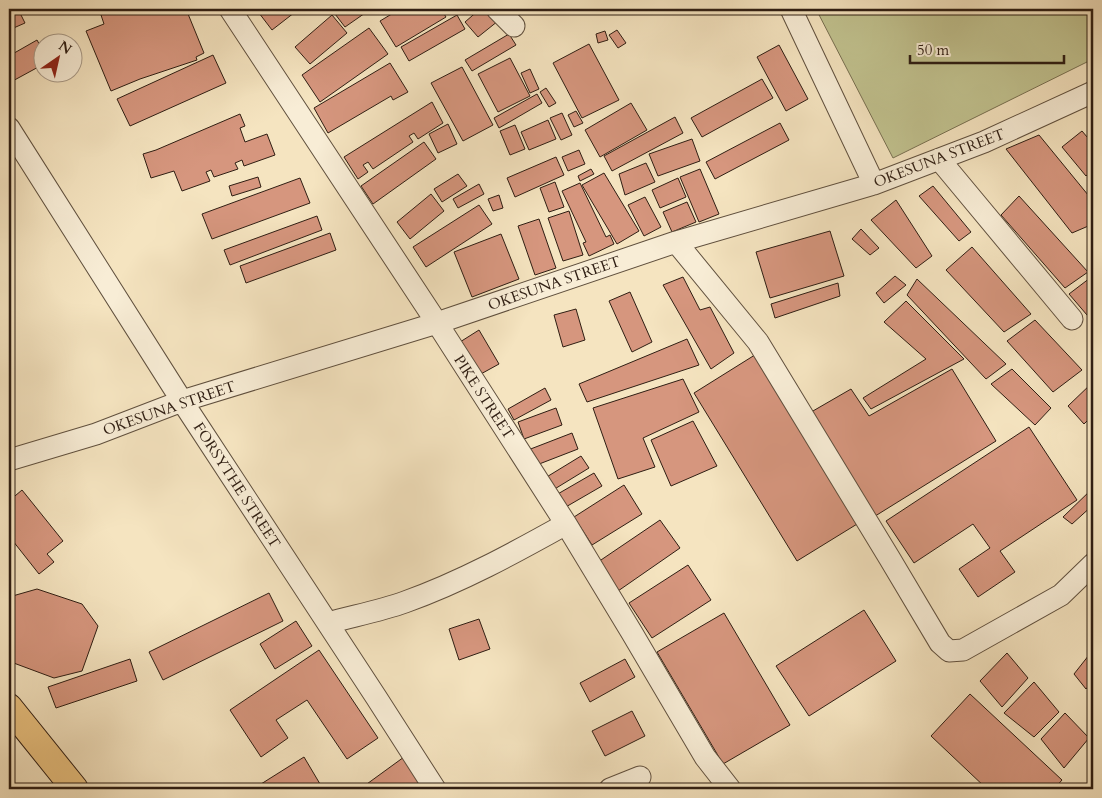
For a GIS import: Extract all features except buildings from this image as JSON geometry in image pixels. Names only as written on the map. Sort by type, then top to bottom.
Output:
[{"type":"main road","points":[[9,707],[75,789]]},
{"type":"street","name":"PIKE STREET","points":[[230,9],[437,323],[566,524],[704,757],[730,789]]},
{"type":"street","points":[[497,9],[514,26]]},
{"type":"street","points":[[791,9],[874,184]]},
{"type":"street","name":"OKESUNA STREET","points":[[9,460],[96,434],[182,401],[437,323],[676,242],[874,184],[984,142],[1093,92]]},
{"type":"street","name":"FORSYTHE STREET","points":[[9,128],[182,401],[435,789]]},
{"type":"street","points":[[939,159],[1072,319]]},
{"type":"street","points":[[676,242],[758,342],[940,643],[949,651],[963,650],[1061,595],[1093,564]]},
{"type":"street","points":[[328,623],[403,602],[446,586],[501,560],[566,524]]},
{"type":"street","points":[[610,789],[640,777]]},
{"type":"green space","points":[[816,9],[1093,9],[1093,59],[893,158]]}]
